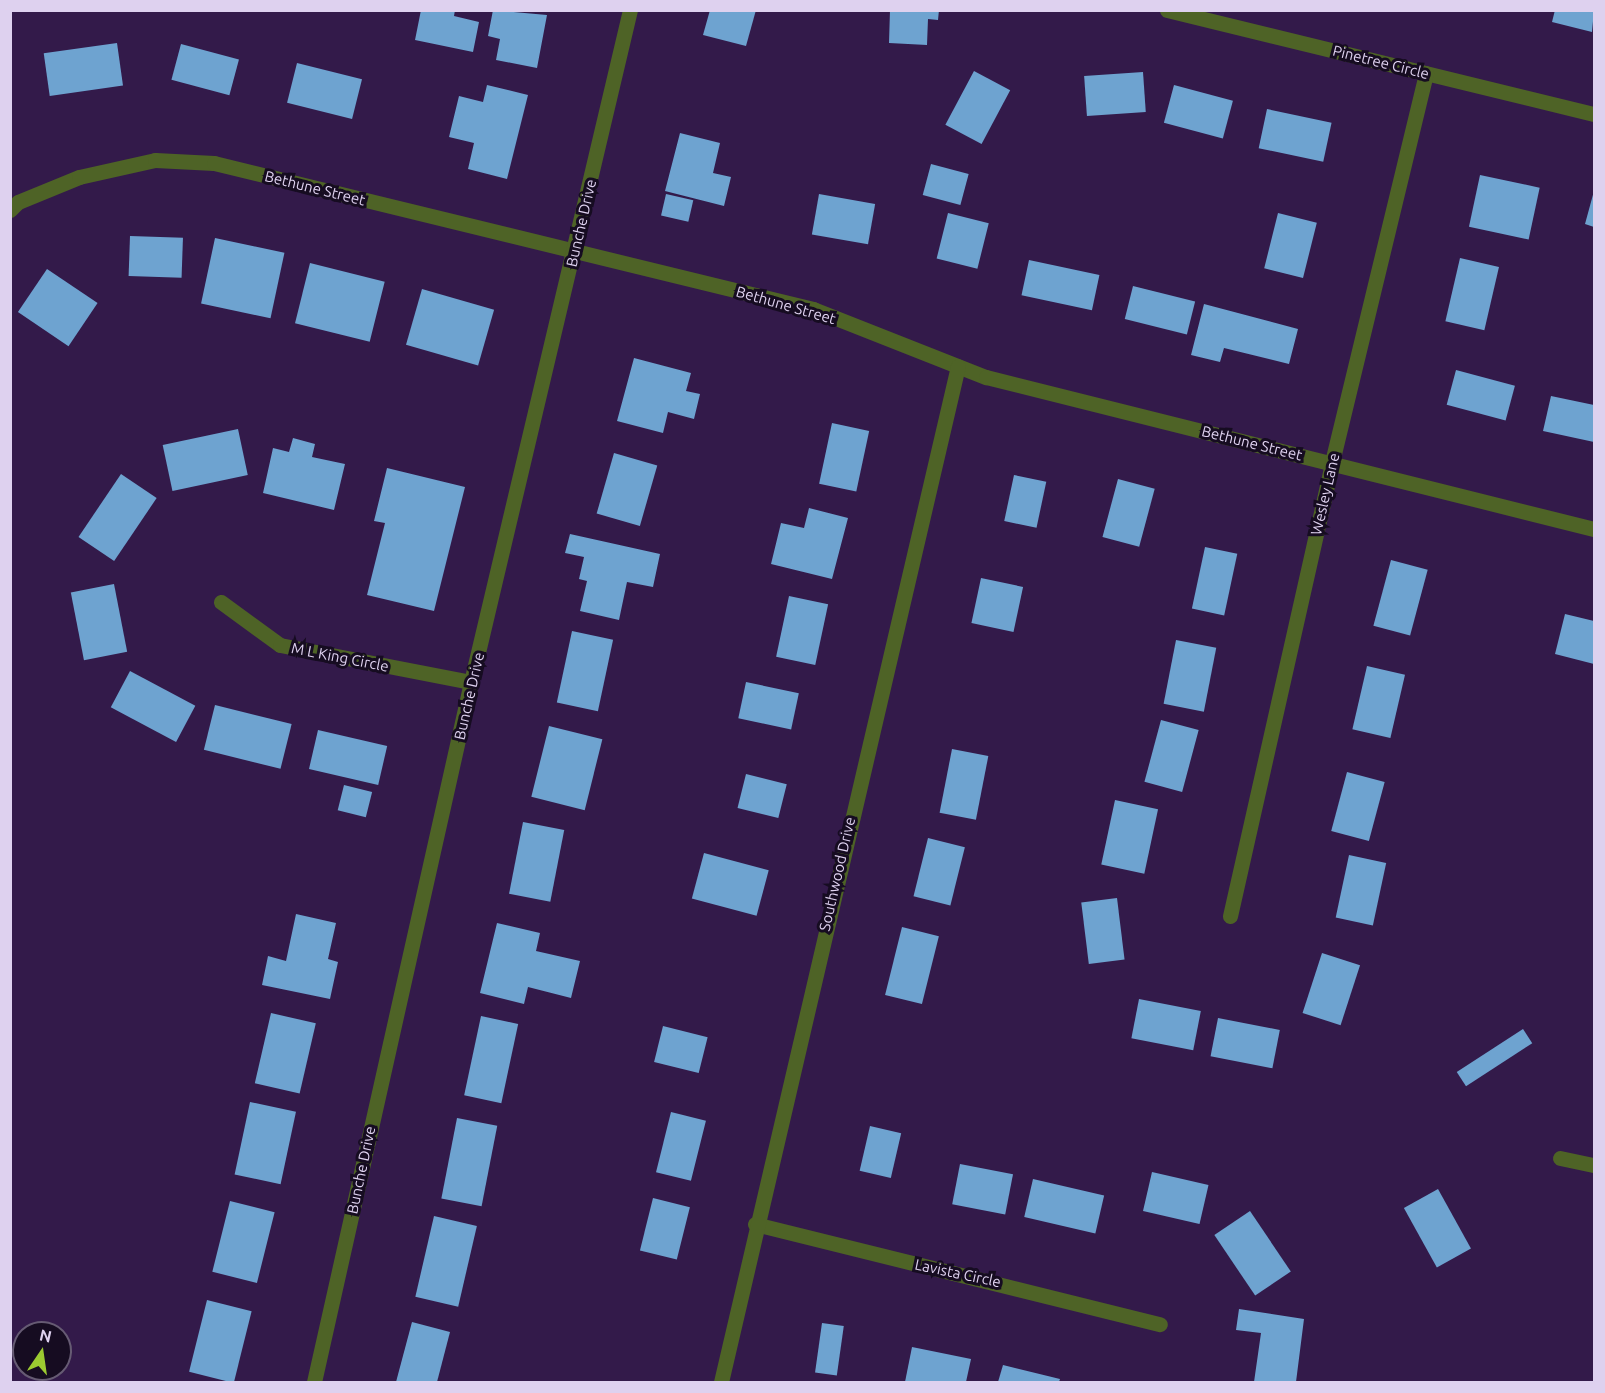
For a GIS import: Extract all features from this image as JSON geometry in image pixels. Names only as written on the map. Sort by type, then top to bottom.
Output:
[{"type":"street","name":"Bunche Drive","points":[[314,1383],[471,682],[630,10]]},
{"type":"street","name":"Pinetree Circle","points":[[1167,10],[1594,114]]},
{"type":"street","name":"Wesley Lane","points":[[1230,916],[1332,462],[1426,74]]},
{"type":"street","name":"Bethune Street","points":[[10,210],[18,202],[79,177],[154,160],[214,163],[574,253],[813,309],[986,377],[1594,529]]},
{"type":"street","name":"Southwood Drive","points":[[721,1383],[755,1224],[958,366]]},
{"type":"street","name":"M L King Circle","points":[[221,602],[280,645],[471,682]]},
{"type":"street","points":[[1560,1158],[1594,1165]]},
{"type":"street","name":"Lavista Circle","points":[[755,1224],[1160,1324]]},
{"type":"building","points":[[421,10],[455,10],[454,16],[479,22],[473,52],[415,40]]},
{"type":"building","points":[[493,10],[547,15],[537,68],[496,60],[500,39],[488,36]]},
{"type":"building","points":[[710,10],[756,10],[746,46],[703,35]]},
{"type":"building","points":[[890,10],[939,10],[938,20],[928,19],[927,45],[889,43]]},
{"type":"building","points":[[1555,10],[1594,10],[1592,32],[1552,22]]},
{"type":"building","points":[[117,43],[123,86],[50,96],[44,53]]},
{"type":"building","points":[[181,44],[239,60],[229,95],[171,80]]},
{"type":"building","points":[[297,63],[362,79],[352,119],[287,103]]},
{"type":"building","points":[[974,71],[1010,90],[982,144],[945,125]]},
{"type":"building","points":[[1143,72],[1146,112],[1087,116],[1084,76]]},
{"type":"building","points":[[487,85],[528,95],[507,179],[468,169],[474,143],[449,137],[459,96],[483,102]]},
{"type":"building","points":[[1174,85],[1233,101],[1223,138],[1164,123]]},
{"type":"building","points":[[1267,109],[1332,123],[1323,162],[1259,148]]},
{"type":"building","points":[[680,133],[720,143],[713,173],[731,177],[724,206],[665,191]]},
{"type":"building","points":[[931,164],[969,174],[960,205],[923,195]]},
{"type":"building","points":[[1480,175],[1540,188],[1529,240],[1469,227]]},
{"type":"building","points":[[1594,191],[1594,227],[1585,224]]},
{"type":"building","points":[[666,194],[693,200],[688,222],[661,215]]},
{"type":"building","points":[[819,194],[875,204],[868,244],[812,234]]},
{"type":"building","points":[[948,213],[989,223],[977,269],[937,259]]},
{"type":"building","points":[[1278,213],[1317,223],[1303,278],[1264,268]]},
{"type":"building","points":[[130,236],[183,238],[182,278],[129,276]]},
{"type":"building","points":[[215,238],[284,253],[271,318],[201,304]]},
{"type":"building","points":[[1460,258],[1499,267],[1484,330],[1445,321]]},
{"type":"building","points":[[1029,260],[1099,275],[1092,310],[1022,295]]},
{"type":"building","points":[[310,263],[385,282],[370,342],[295,323]]},
{"type":"building","points":[[47,269],[98,303],[68,346],[18,312]]},
{"type":"building","points":[[1133,286],[1195,301],[1187,334],[1125,319]]},
{"type":"building","points":[[422,289],[494,310],[478,365],[406,345]]},
{"type":"building","points":[[1204,304],[1298,329],[1289,364],[1224,348],[1220,362],[1191,355]]},
{"type":"building","points":[[634,358],[691,373],[686,391],[700,394],[694,419],[668,412],[663,433],[617,421]]},
{"type":"building","points":[[1456,370],[1515,386],[1506,421],[1447,405]]},
{"type":"building","points":[[1551,396],[1594,405],[1594,442],[1543,431]]},
{"type":"building","points":[[832,423],[869,431],[856,492],[819,484]]},
{"type":"building","points":[[238,429],[248,475],[172,491],[163,445]]},
{"type":"building","points":[[293,438],[315,444],[312,457],[345,464],[334,510],[263,493],[273,448],[289,452]]},
{"type":"building","points":[[614,453],[657,465],[640,526],[597,514]]},
{"type":"building","points":[[387,468],[465,487],[434,611],[367,595],[385,523],[374,521]]},
{"type":"building","points":[[121,474],[157,498],[114,561],[79,537]]},
{"type":"building","points":[[1014,475],[1046,482],[1037,528],[1004,521]]},
{"type":"building","points":[[1118,479],[1155,489],[1139,547],[1102,537]]},
{"type":"building","points":[[809,508],[848,518],[832,579],[771,564],[781,523],[804,528]]},
{"type":"building","points":[[570,534],[660,554],[653,587],[627,582],[619,620],[580,611],[587,581],[579,579],[584,557],[565,553]]},
{"type":"building","points":[[1205,547],[1237,554],[1224,615],[1192,609]]},
{"type":"building","points":[[1391,560],[1428,570],[1410,636],[1373,626]]},
{"type":"building","points":[[981,578],[1023,587],[1013,632],[971,623]]},
{"type":"building","points":[[114,584],[127,652],[84,660],[71,592]]},
{"type":"building","points":[[789,596],[828,604],[815,665],[776,657]]},
{"type":"building","points":[[1565,614],[1594,621],[1594,664],[1555,654]]},
{"type":"building","points":[[572,631],[613,640],[598,711],[557,702]]},
{"type":"building","points":[[1176,640],[1216,648],[1204,712],[1164,704]]},
{"type":"building","points":[[1367,666],[1405,675],[1390,738],[1352,729]]},
{"type":"building","points":[[130,671],[195,706],[176,742],[111,707]]},
{"type":"building","points":[[746,682],[799,693],[791,729],[738,718]]},
{"type":"building","points":[[215,705],[292,724],[281,769],[204,750]]},
{"type":"building","points":[[1161,720],[1199,730],[1182,792],[1144,782]]},
{"type":"building","points":[[549,726],[602,739],[585,810],[531,797]]},
{"type":"building","points":[[318,730],[387,746],[378,785],[309,769]]},
{"type":"building","points":[[952,749],[988,756],[976,820],[940,813]]},
{"type":"building","points":[[1347,772],[1385,782],[1369,841],[1331,831]]},
{"type":"building","points":[[746,774],[787,784],[778,818],[738,808]]},
{"type":"building","points":[[344,785],[372,792],[366,817],[338,810]]},
{"type":"building","points":[[1115,800],[1158,809],[1144,874],[1101,865]]},
{"type":"building","points":[[523,822],[564,830],[550,902],[509,894]]},
{"type":"building","points":[[928,838],[965,847],[950,905],[913,896]]},
{"type":"building","points":[[704,853],[769,870],[757,916],[692,898]]},
{"type":"building","points":[[1349,855],[1386,863],[1373,926],[1336,918]]},
{"type":"building","points":[[1117,898],[1125,960],[1089,964],[1081,902]]},
{"type":"building","points":[[296,914],[336,923],[328,959],[338,962],[330,999],[262,985],[268,956],[286,961]]},
{"type":"building","points":[[497,923],[540,933],[536,951],[580,961],[571,998],[528,987],[524,1004],[480,993]]},
{"type":"building","points":[[902,927],[939,936],[922,1004],[885,995]]},
{"type":"building","points":[[1322,953],[1360,965],[1341,1025],[1303,1013]]},
{"type":"building","points":[[1139,999],[1201,1011],[1193,1050],[1131,1038]]},
{"type":"building","points":[[271,1013],[316,1023],[300,1094],[255,1083]]},
{"type":"building","points":[[481,1016],[518,1024],[501,1103],[464,1095]]},
{"type":"building","points":[[1218,1018],[1280,1030],[1272,1068],[1211,1056]]},
{"type":"building","points":[[663,1026],[708,1037],[699,1073],[654,1062]]},
{"type":"building","points":[[1523,1029],[1532,1043],[1466,1086],[1457,1072]]},
{"type":"building","points":[[250,1102],[296,1112],[281,1184],[235,1174]]},
{"type":"building","points":[[671,1112],[706,1121],[691,1181],[656,1172]]},
{"type":"building","points":[[457,1118],[497,1126],[482,1206],[441,1198]]},
{"type":"building","points":[[870,1126],[901,1133],[891,1178],[860,1171]]},
{"type":"building","points":[[960,1164],[1013,1174],[1005,1215],[952,1204]]},
{"type":"building","points":[[1152,1172],[1209,1185],[1200,1224],[1143,1211]]},
{"type":"building","points":[[1033,1179],[1104,1195],[1095,1233],[1024,1217]]},
{"type":"building","points":[[1438,1189],[1471,1248],[1437,1267],[1404,1208]]},
{"type":"building","points":[[653,1198],[690,1207],[677,1260],[640,1250]]},
{"type":"building","points":[[230,1201],[275,1212],[257,1283],[212,1272]]},
{"type":"building","points":[[1250,1211],[1291,1272],[1255,1296],[1214,1235]]},
{"type":"building","points":[[434,1216],[477,1226],[458,1307],[415,1297]]},
{"type":"building","points":[[207,1300],[252,1311],[234,1382],[189,1372]]},
{"type":"building","points":[[1239,1309],[1304,1319],[1296,1382],[1254,1382],[1261,1333],[1236,1330]]},
{"type":"building","points":[[412,1322],[450,1332],[437,1382],[396,1382]]},
{"type":"building","points":[[822,1323],[844,1326],[837,1376],[815,1373]]},
{"type":"building","points":[[912,1347],[971,1359],[966,1382],[905,1382]]},
{"type":"building","points":[[1003,1365],[1060,1379],[1059,1382],[998,1382]]}]
